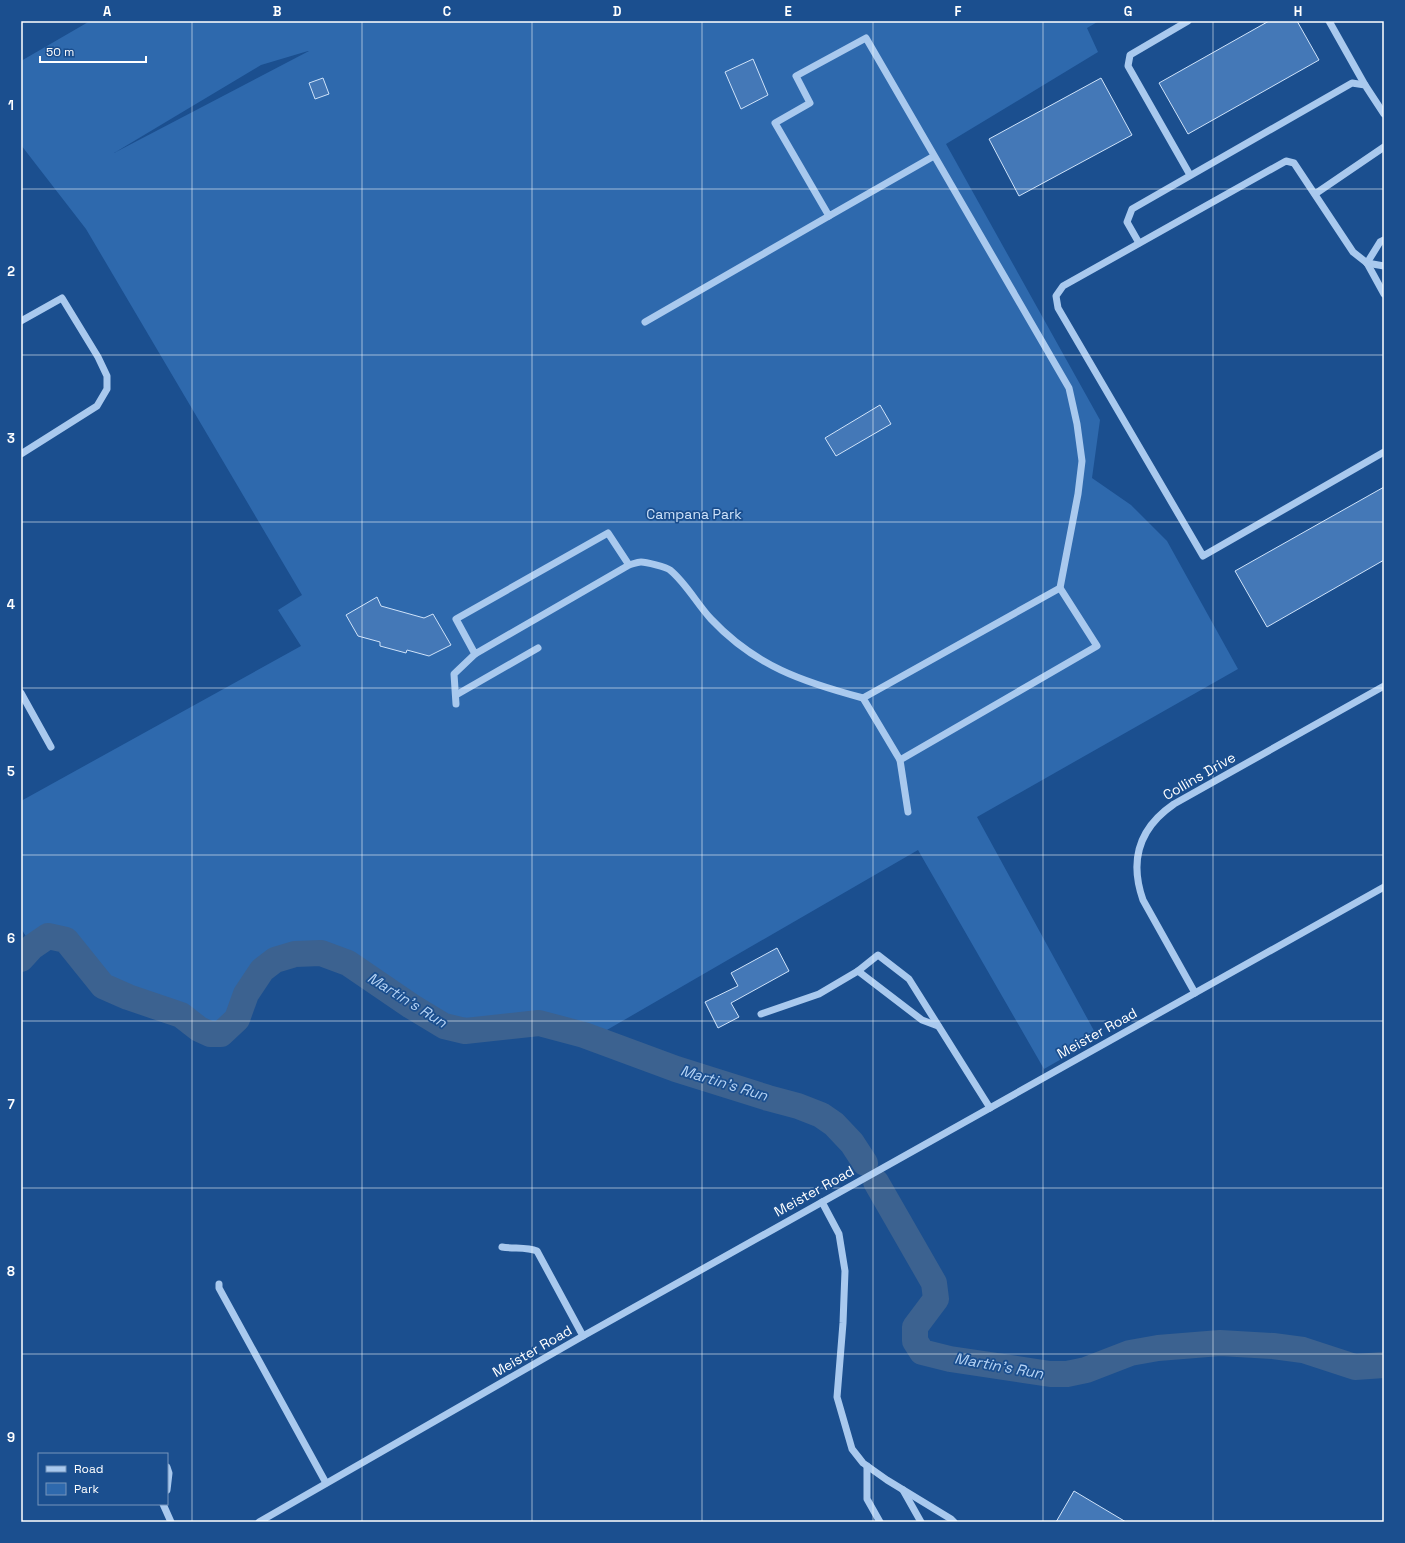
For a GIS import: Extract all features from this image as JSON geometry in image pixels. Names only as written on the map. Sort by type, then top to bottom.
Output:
[{"type":"street","points":[[1188,21],[1130,55],[1128,66],[1190,175]]},
{"type":"street","points":[[1329,21],[1365,85],[1383,109]]},
{"type":"street","points":[[829,216],[775,123],[810,103],[796,76],[866,38],[1069,388],[1077,424],[1082,461],[1078,494],[1060,588],[1097,646],[900,760]]},
{"type":"street","points":[[1139,243],[1127,222],[1132,209],[1352,83],[1365,85]]},
{"type":"street","points":[[1315,194],[1384,147]]},
{"type":"street","points":[[645,322],[934,156]]},
{"type":"street","points":[[1384,294],[1366,263],[1353,252],[1294,163],[1286,161],[1063,286],[1056,296],[1058,308],[1203,556],[1384,452]]},
{"type":"street","points":[[1366,263],[1380,242],[1384,240]]},
{"type":"street","points":[[1366,263],[1384,266]]},
{"type":"street","points":[[21,321],[62,298],[98,357],[107,376],[107,389],[97,406],[21,454]]},
{"type":"street","points":[[475,654],[456,619],[608,533],[629,565]]},
{"type":"street","points":[[456,704],[454,674],[475,654],[629,565],[640,562],[669,568],[710,618],[730,638],[756,658],[816,686],[863,698],[1060,588]]},
{"type":"street","points":[[456,695],[538,648]]},
{"type":"street","name":"Collins Drive","points":[[1195,993],[1143,900],[1138,887],[1136,875],[1139,849],[1143,837],[1150,825],[1163,811],[1174,804],[1384,686]]},
{"type":"street","points":[[21,693],[51,746]]},
{"type":"street","points":[[863,698],[900,760],[908,812]]},
{"type":"street","name":"Meister Road","points":[[259,1522],[583,1336],[1384,886]]},
{"type":"street","points":[[761,1014],[819,994],[858,971],[878,955],[909,979],[990,1108]]},
{"type":"street","points":[[858,971],[922,1020],[938,1026]]},
{"type":"street","points":[[822,1202],[839,1234],[844,1272],[844,1323],[837,1397],[852,1449],[867,1466],[954,1522]]},
{"type":"street","points":[[502,1247],[537,1251],[583,1336]]},
{"type":"street","points":[[219,1284],[219,1288],[326,1483]]},
{"type":"street","points":[[867,1466],[867,1499],[880,1522]]},
{"type":"street","points":[[168,1470],[168,1482]]},
{"type":"street","points":[[903,1490],[921,1522]]},
{"type":"street","points":[[163,1505],[171,1522]]},
{"type":"green space","name":"Campana Park","points":[[90,21],[1099,21],[1087,28],[1098,52],[946,144],[1100,420],[1092,478],[1131,505],[1167,541],[1238,669],[977,817],[1098,1038],[1044,1069],[918,850],[593,1038],[539,1023],[465,1031],[444,1026],[411,1006],[348,963],[321,953],[295,954],[275,960],[262,970],[246,994],[237,1019],[221,1034],[210,1034],[199,1029],[181,1015],[128,997],[103,986],[66,940],[48,936],[32,947],[21,928],[21,801],[301,646],[278,610],[302,595],[86,229],[21,145],[21,61]],"holes":[[[309,51],[114,153],[261,65]]]},
{"type":"building","points":[[1269,21],[1297,21],[1319,60],[1188,134],[1159,83]]},
{"type":"building","points":[[753,59],[768,95],[741,109],[725,72]]},
{"type":"building","points":[[323,78],[329,94],[315,99],[309,83]]},
{"type":"building","points":[[1101,78],[1132,135],[1019,196],[989,139]]},
{"type":"building","points":[[880,405],[891,424],[836,456],[825,438]]},
{"type":"building","points":[[1384,487],[1384,560],[1267,627],[1235,571]]},
{"type":"building","points":[[377,597],[381,606],[424,618],[433,614],[451,645],[429,656],[407,650],[406,653],[380,646],[380,642],[358,636],[346,615]]},
{"type":"building","points":[[777,948],[789,971],[731,1003],[739,1017],[718,1028],[705,1002],[738,986],[731,973]]},
{"type":"building","points":[[1074,1491],[1126,1522],[1056,1522]]},
{"type":"waterway","name":"Martin's Run","points":[[21,959],[32,947],[48,936],[66,940],[103,986],[128,997],[181,1015],[199,1029],[210,1034],[221,1034],[237,1019],[246,994],[262,970],[275,960],[295,954],[321,953],[348,963],[411,1006],[444,1026],[465,1031],[539,1023],[584,1035],[676,1069],[798,1106],[821,1115],[834,1124],[852,1143],[865,1163]]},
{"type":"waterway","name":"Martin's Run","points":[[876,1182],[934,1283],[936,1299],[915,1327],[915,1341],[922,1352],[950,1359],[1050,1374],[1067,1374],[1086,1370],[1130,1353],[1158,1348],[1220,1343],[1273,1346],[1303,1350],[1355,1367],[1384,1365]]}]
